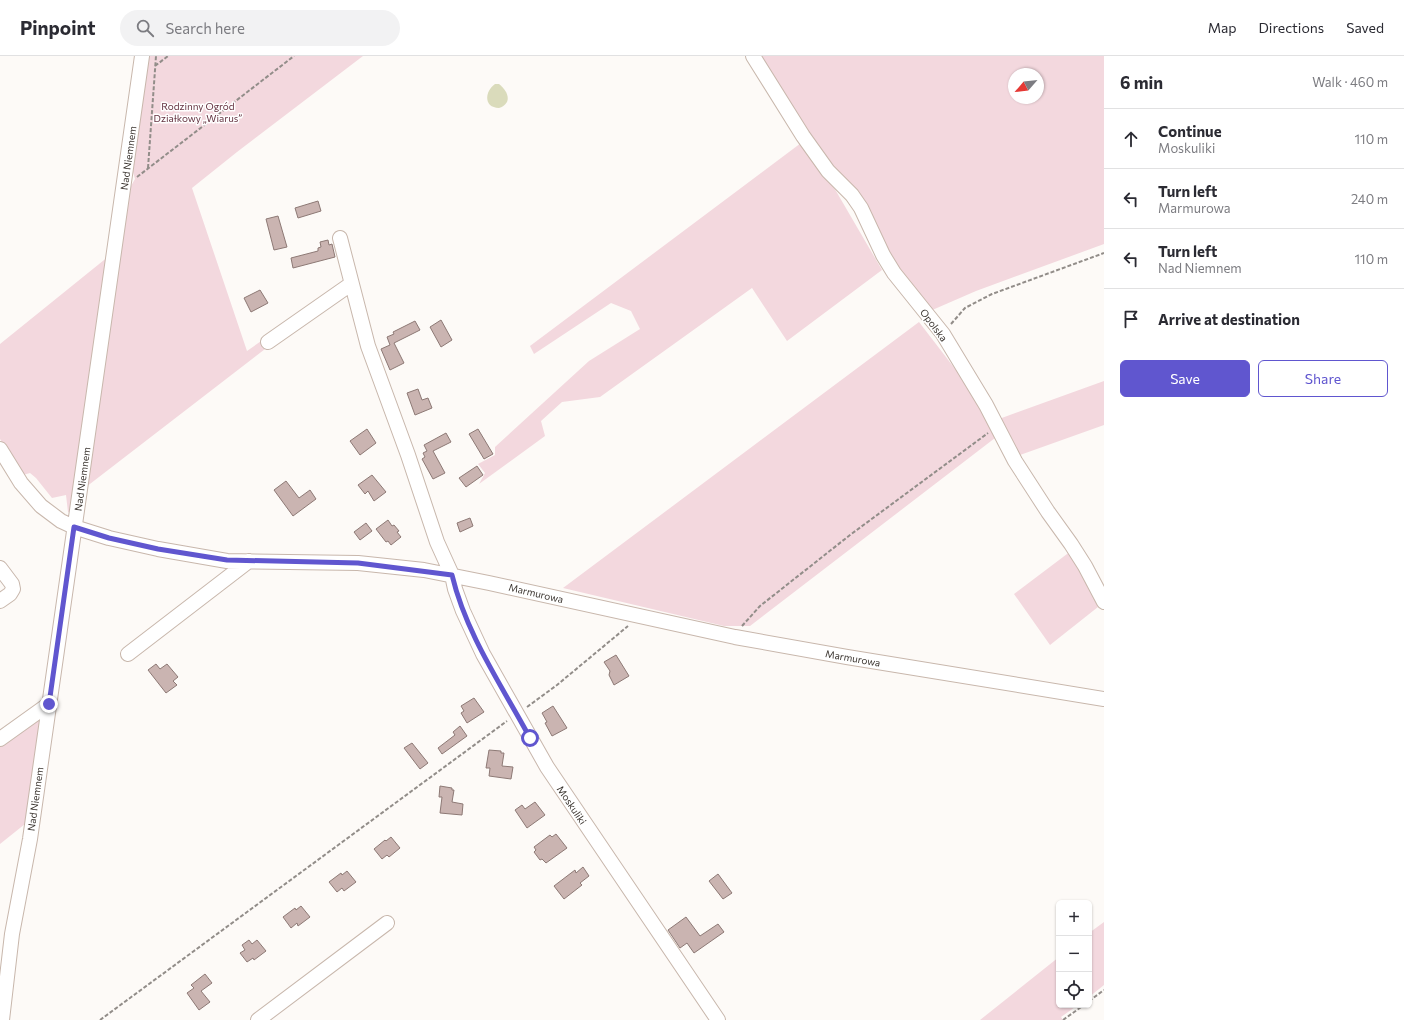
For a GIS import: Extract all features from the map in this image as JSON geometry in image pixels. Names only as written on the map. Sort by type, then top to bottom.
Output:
[{"type":"street","name":"Nad Niemnem","points":[[2,1020],[12,934],[30,839],[142,56]]},
{"type":"street","name":"Opolska","points":[[753,56],[803,136],[828,171],[852,195],[861,208],[883,255],[894,273],[943,334],[986,405],[1015,461],[1085,566],[1104,602]]},
{"type":"street","name":"Moskuliki","points":[[340,238],[368,346],[408,455],[437,542],[452,575],[455,588],[480,648],[546,767],[718,1020]]},
{"type":"street","points":[[268,342],[351,284]]},
{"type":"street","name":"Marmurowa","points":[[0,449],[21,483],[41,506],[61,521],[74,527],[109,538],[158,549],[227,560],[358,563],[452,575],[735,636],[848,657],[1104,699]]},
{"type":"street","points":[[128,654],[249,561]]},
{"type":"street","points":[[0,568],[12,584],[13,589],[10,594],[0,601]]},
{"type":"street","points":[[0,739],[49,704]]},
{"type":"street","points":[[258,1020],[387,923]]},
{"type":"path","points":[[148,168],[156,56]]},
{"type":"path","points":[[155,66],[168,56]]},
{"type":"path","points":[[134,179],[294,56]]},
{"type":"path","points":[[943,334],[965,308],[992,294],[1104,253]]},
{"type":"path","points":[[735,636],[760,606],[850,535],[997,426]]},
{"type":"path","points":[[100,1020],[557,685],[640,616]]},
{"type":"path","points":[[1092,999],[1104,990]]},
{"type":"path","points":[[1063,1020],[1080,1008]]},
{"type":"green space","name":"Rodzinny Ogród Działkowy „Wiarus”","points":[[149,56],[363,56],[192,188],[247,351],[264,339],[269,346],[86,487],[131,186],[135,179],[133,172]]},
{"type":"green space","points":[[761,56],[1104,56],[1104,244],[976,291],[930,311],[863,217]]},
{"type":"green space","points":[[801,143],[836,191],[882,270],[787,341],[752,288],[600,397],[562,402],[541,421],[545,436],[479,484],[485,473],[478,464],[495,455],[495,447],[589,361],[640,329],[631,311],[611,303],[534,354],[530,346]]},
{"type":"green space","points":[[109,256],[72,513],[68,512],[66,495],[52,498],[36,478],[30,473],[23,475],[0,439],[0,344]]},
{"type":"green space","points":[[919,322],[959,374],[984,414],[995,438],[750,626],[724,626],[563,588]]},
{"type":"green space","points":[[1104,381],[1104,425],[1020,455],[999,419]]},
{"type":"green space","points":[[1071,551],[1086,579],[1098,607],[1050,645],[1014,594]]},
{"type":"green space","points":[[41,717],[25,824],[0,844],[0,746]]},
{"type":"green space","points":[[1104,922],[1104,985],[1092,995],[1092,936],[1092,931]]},
{"type":"green space","points":[[1056,959],[1056,1008],[1074,1008],[1061,1017],[1063,1020],[980,1020]]},
{"type":"shaded area","points":[[495,84],[499,84],[505,90],[508,97],[506,103],[499,108],[490,105],[487,99],[487,95],[491,87]]},
{"type":"building","points":[[318,201],[321,211],[298,218],[295,208]]},
{"type":"building","points":[[278,216],[287,247],[274,250],[266,219]]},
{"type":"building","points":[[328,240],[329,245],[332,244],[335,257],[293,268],[291,258],[318,251],[318,248],[321,247],[320,242]]},
{"type":"building","points":[[260,290],[268,303],[251,312],[244,298]]},
{"type":"building","points":[[441,320],[452,340],[441,347],[430,327]]},
{"type":"building","points":[[415,321],[420,330],[394,343],[404,363],[390,370],[381,349],[390,345],[387,337],[394,334],[393,332]]},
{"type":"building","points":[[418,389],[422,400],[428,398],[432,408],[415,415],[407,393]]},
{"type":"building","points":[[367,429],[376,443],[360,455],[350,441]]},
{"type":"building","points":[[478,429],[493,454],[484,459],[469,434]]},
{"type":"building","points":[[446,433],[451,442],[433,451],[445,473],[433,479],[422,459],[425,457],[423,453],[427,451],[424,445]]},
{"type":"building","points":[[477,466],[483,475],[466,487],[459,478]]},
{"type":"building","points":[[372,475],[386,492],[374,501],[368,491],[365,494],[358,485]]},
{"type":"building","points":[[286,481],[299,498],[310,490],[316,499],[293,516],[274,490]]},
{"type":"building","points":[[470,518],[473,526],[460,532],[457,523]]},
{"type":"building","points":[[388,520],[392,526],[394,525],[399,531],[397,532],[401,537],[391,545],[388,541],[386,542],[376,529]]},
{"type":"building","points":[[366,523],[372,531],[360,540],[354,532]]},
{"type":"building","points":[[616,655],[629,676],[614,685],[609,675],[610,671],[604,662]]},
{"type":"building","points":[[156,664],[160,669],[167,664],[178,677],[173,681],[177,685],[166,693],[148,670]]},
{"type":"building","points":[[474,698],[484,712],[467,723],[461,713],[464,711],[461,706]]},
{"type":"building","points":[[553,706],[567,728],[552,736],[545,723],[547,722],[542,713]]},
{"type":"building","points":[[460,726],[467,736],[442,754],[438,748],[455,735],[453,732]]},
{"type":"building","points":[[412,743],[428,763],[420,769],[404,748]]},
{"type":"building","points":[[489,750],[501,751],[501,753],[504,753],[502,766],[513,767],[511,779],[489,776],[490,768],[486,768]]},
{"type":"building","points":[[440,786],[452,788],[452,790],[454,790],[452,802],[463,804],[462,815],[440,813],[442,797],[439,797]]},
{"type":"building","points":[[535,802],[545,815],[527,828],[515,810],[522,805],[525,809]]},
{"type":"building","points":[[556,834],[567,848],[546,863],[542,859],[540,860],[534,852],[536,850],[534,847],[550,835],[552,837]]},
{"type":"building","points":[[391,837],[400,848],[389,857],[387,855],[382,859],[374,849]]},
{"type":"building","points":[[583,867],[589,876],[580,883],[582,885],[564,899],[554,886],[575,870],[576,873]]},
{"type":"building","points":[[347,871],[356,882],[344,891],[342,888],[337,892],[329,882],[341,873],[342,875]]},
{"type":"building","points":[[718,874],[732,893],[723,899],[709,881]]},
{"type":"building","points":[[301,906],[310,917],[298,926],[297,923],[291,928],[283,917],[295,908],[296,910]]},
{"type":"building","points":[[686,917],[700,936],[718,924],[724,932],[694,953],[687,943],[680,948],[668,930]]},
{"type":"building","points":[[249,940],[252,944],[257,940],[266,951],[254,960],[253,958],[247,962],[240,953],[245,950],[242,945]]},
{"type":"building","points":[[205,974],[212,983],[201,991],[210,1002],[199,1010],[187,993],[194,988],[191,985]]},
{"type":"route","points":[[49,704],[74,527],[109,538],[158,549],[227,560],[358,563],[424,570],[452,575],[455,588],[483,654],[530,738]]}]
